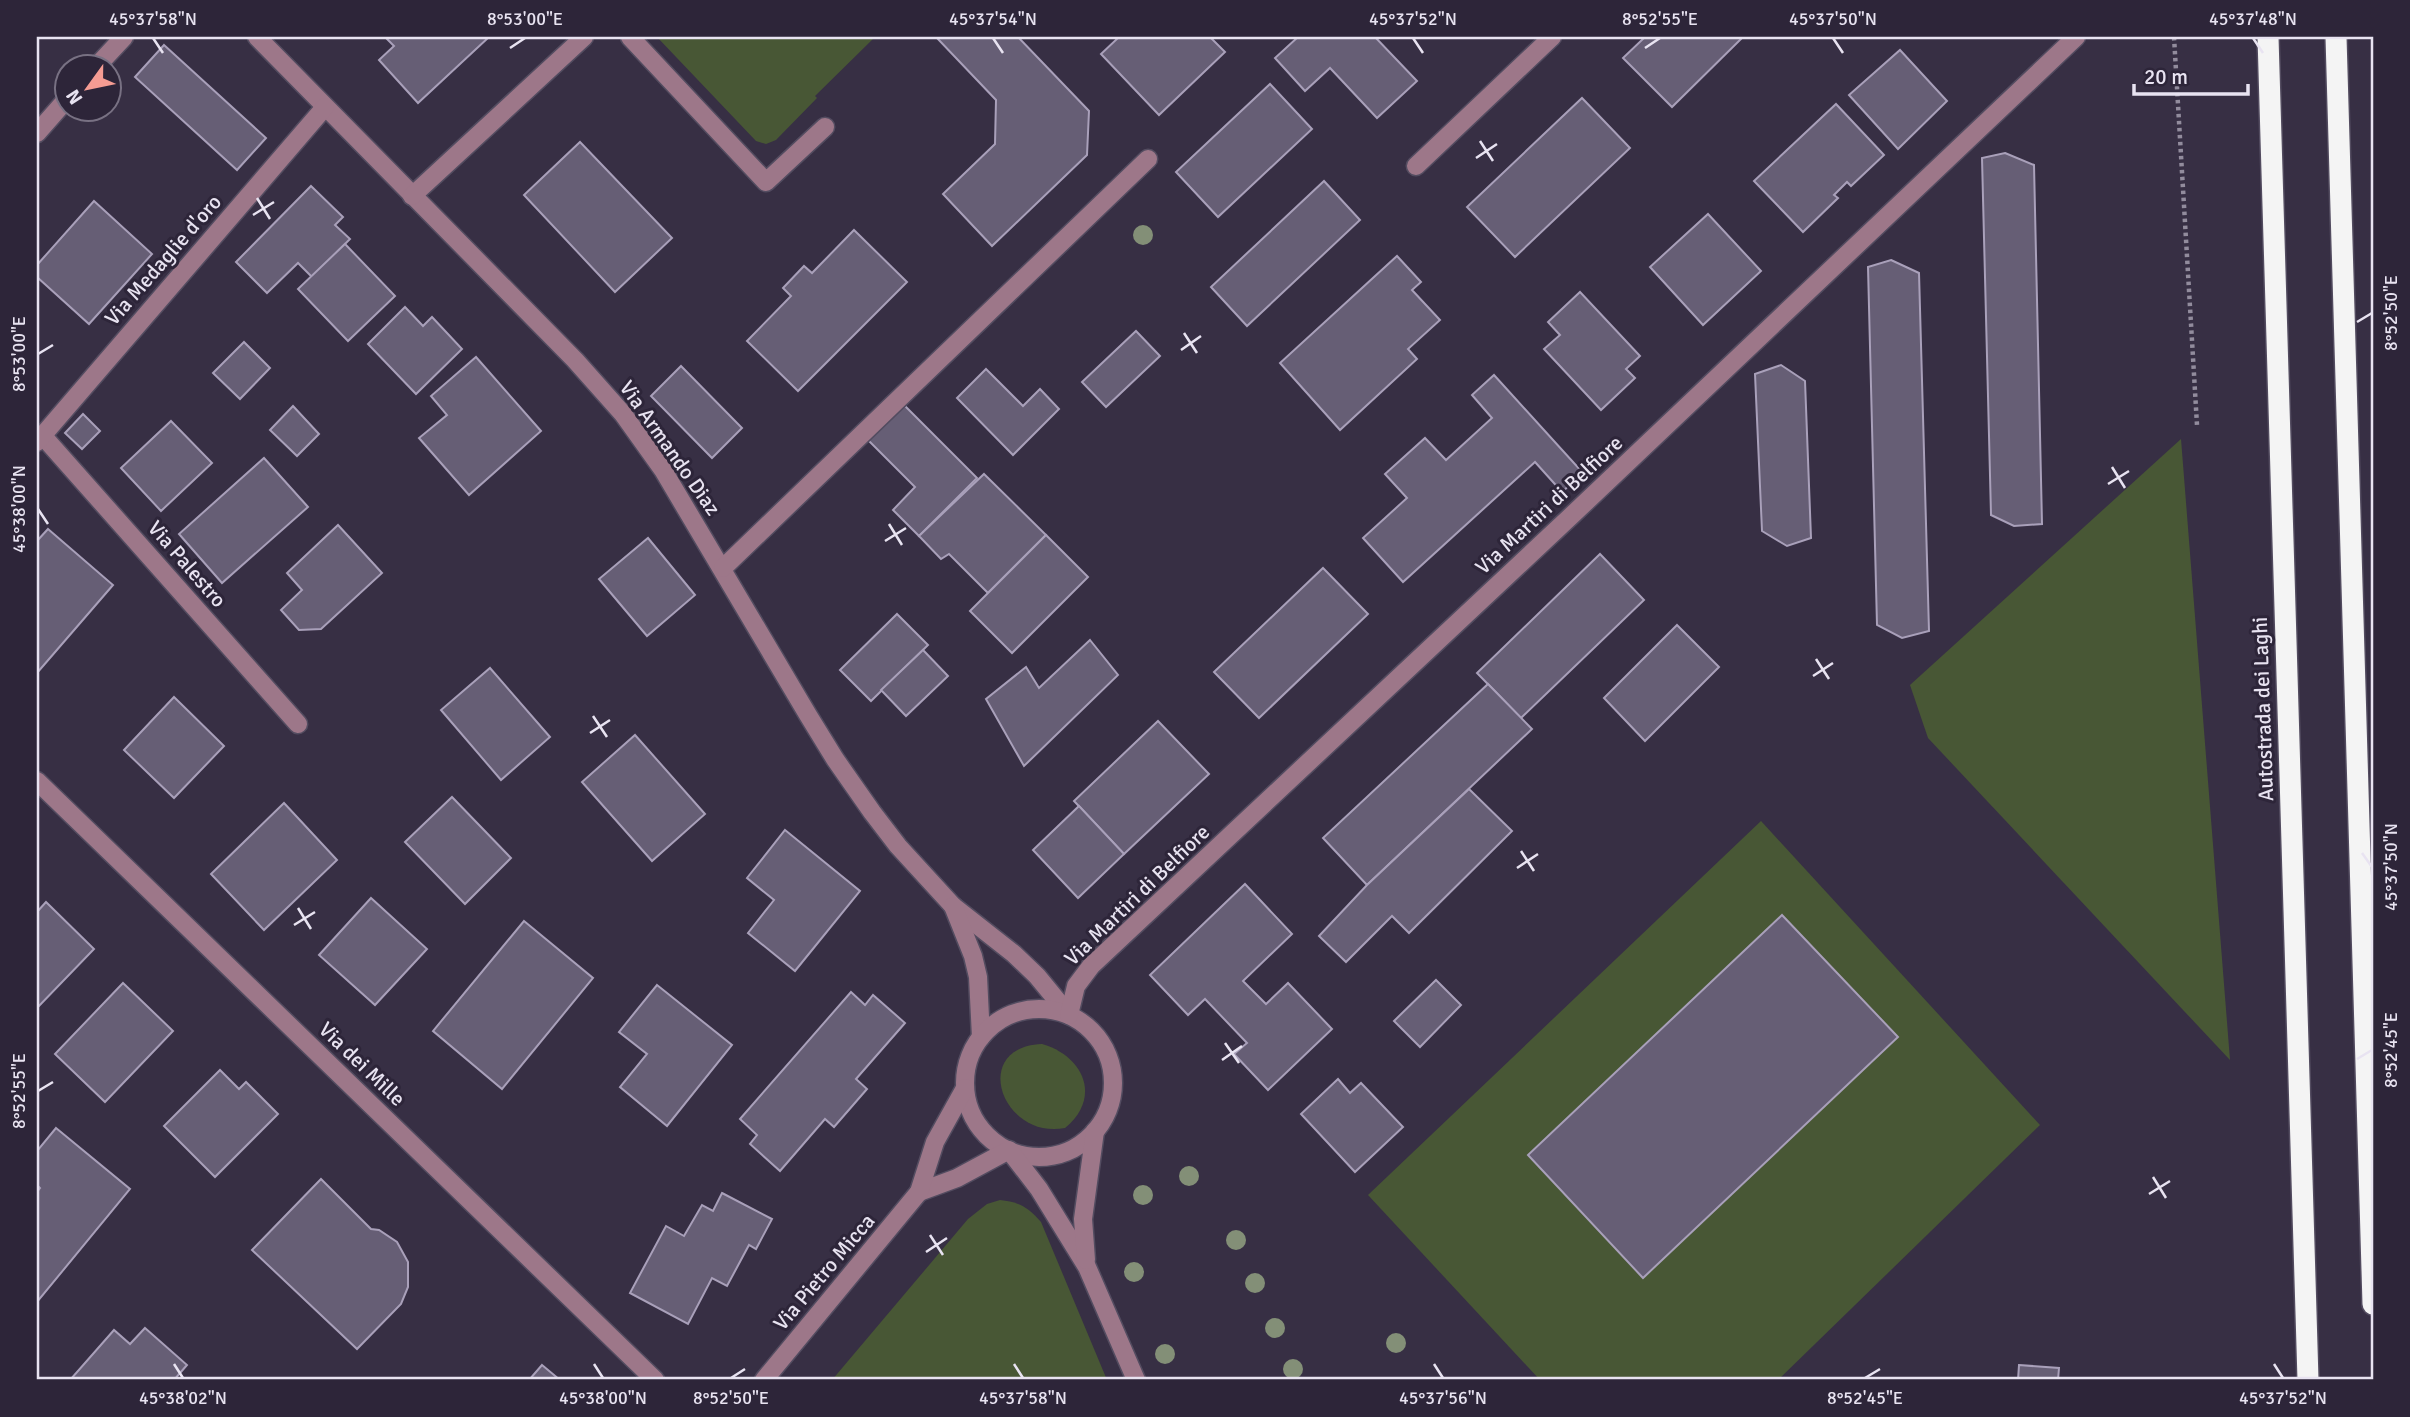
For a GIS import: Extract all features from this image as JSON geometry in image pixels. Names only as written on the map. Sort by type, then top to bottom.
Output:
[{"type":"highway","name":"Autostrada dei Laghi","points":[[2268,37],[2308,1380]]},
{"type":"highway","points":[[2336,37],[2373,1304]]},
{"type":"street","points":[[110,52],[124,37]]},
{"type":"street","name":"Via Armando Diaz","points":[[257,37],[575,360],[623,414],[663,470],[841,768],[898,846],[953,906],[1014,954],[1037,976],[1069,1015]]},
{"type":"street","points":[[412,196],[584,37]]},
{"type":"street","points":[[630,37],[766,182],[825,127]]},
{"type":"street","points":[[1416,166],[1552,37]]},
{"type":"street","name":"Via Martiri di Belfiore","points":[[1069,1015],[1076,986],[1091,966],[2076,37]]},
{"type":"street","name":"Via Medaglie d'oro","points":[[40,439],[325,107]]},
{"type":"street","points":[[37,133],[52,116]]},
{"type":"street","points":[[723,568],[1148,159]]},
{"type":"street","name":"Via Palestro","points":[[40,439],[298,724]]},
{"type":"street","name":"Via dei Mille","points":[[37,781],[654,1380]]},
{"type":"street","name":"Via Armando Diaz","points":[[953,906],[973,956],[978,977],[981,1037]]},
{"type":"street","name":"Via Armando Diaz","points":[[1087,1267],[1083,1219],[1095,1131],[1109,1108],[1112,1094],[1110,1060],[1101,1041],[1087,1026],[1069,1015],[1045,1009],[1021,1011],[998,1020],[981,1037],[971,1053],[965,1088],[970,1107],[979,1125],[992,1140],[1009,1150],[1039,1189],[1087,1267],[1136,1380]]},
{"type":"street","name":"Via Pietro Micca","points":[[764,1380],[919,1192],[935,1142],[965,1088]]},
{"type":"street","points":[[919,1192],[957,1178],[1009,1150],[1027,1156],[1055,1154],[1080,1144],[1095,1131]]},
{"type":"path","points":[[2174,37],[2197,425]]},
{"type":"green space","points":[[657,37],[875,37],[815,96],[817,98],[776,140],[766,144],[756,141]]},
{"type":"green space","points":[[2181,439],[2230,1060],[1928,738],[1910,685]]},
{"type":"green space","points":[[1761,821],[2040,1125],[1778,1380],[1540,1380],[1368,1195]]},
{"type":"green space","points":[[1042,1044],[1069,1058],[1083,1079],[1083,1104],[1065,1128],[1043,1128],[1025,1120],[1011,1107],[1002,1092],[1001,1075],[1006,1060],[1019,1049]]},
{"type":"green space","points":[[1000,1200],[1023,1206],[1041,1222],[1107,1380],[832,1380],[968,1219],[987,1204]]},
{"type":"building","points":[[385,37],[489,37],[418,103],[379,60],[394,46]]},
{"type":"building","points":[[936,37],[1018,37],[1089,111],[1087,155],[992,246],[943,194],[995,144],[996,100]]},
{"type":"building","points":[[1119,37],[1210,37],[1225,52],[1159,115],[1101,54]]},
{"type":"building","points":[[1298,37],[1375,37],[1417,81],[1377,118],[1330,68],[1305,91],[1275,58]]},
{"type":"building","points":[[1645,37],[1743,37],[1672,107],[1623,58]]},
{"type":"building","points":[[164,45],[266,138],[237,170],[135,77]]},
{"type":"building","points":[[1900,50],[1947,101],[1898,149],[1849,95]]},
{"type":"building","points":[[1270,84],[1312,129],[1218,217],[1176,172]]},
{"type":"building","points":[[1582,98],[1630,148],[1515,257],[1467,207]]},
{"type":"building","points":[[1836,104],[1884,155],[1851,186],[1847,182],[1834,195],[1838,198],[1803,232],[1754,181]]},
{"type":"building","points":[[580,142],[672,238],[615,292],[524,195]]},
{"type":"building","points":[[2005,153],[2034,165],[2042,524],[2014,526],[1991,515],[1982,158]]},
{"type":"building","points":[[1324,181],[1360,220],[1247,326],[1211,287]]},
{"type":"building","points":[[311,186],[343,217],[335,225],[350,239],[312,277],[298,263],[267,293],[236,262]]},
{"type":"building","points":[[94,201],[152,254],[89,324],[37,277],[37,265]]},
{"type":"building","points":[[1708,214],[1761,271],[1703,325],[1650,267]]},
{"type":"building","points":[[854,230],[907,282],[798,391],[747,341],[791,296],[783,288],[804,266],[812,273]]},
{"type":"building","points":[[345,244],[395,296],[348,341],[298,289]]},
{"type":"building","points":[[1397,256],[1421,282],[1412,290],[1440,320],[1408,349],[1417,359],[1340,430],[1280,363]]},
{"type":"building","points":[[1891,260],[1919,273],[1929,631],[1902,638],[1877,625],[1868,267]]},
{"type":"building","points":[[1580,292],[1640,356],[1626,369],[1635,378],[1601,410],[1544,349],[1560,335],[1548,322]]},
{"type":"building","points":[[405,307],[423,326],[432,317],[462,349],[416,394],[368,344]]},
{"type":"building","points":[[1136,331],[1160,356],[1106,407],[1082,382]]},
{"type":"building","points":[[244,342],[270,368],[240,399],[213,373]]},
{"type":"building","points":[[476,357],[541,431],[469,495],[419,438],[447,415],[431,396]]},
{"type":"building","points":[[1781,365],[1805,381],[1811,538],[1787,546],[1762,531],[1755,374]]},
{"type":"building","points":[[681,366],[742,428],[712,458],[651,396]]},
{"type":"building","points":[[986,369],[1023,406],[1040,389],[1059,409],[1013,455],[957,398]]},
{"type":"building","points":[[1494,375],[1583,473],[1562,492],[1535,462],[1403,582],[1363,538],[1407,498],[1385,474],[1425,438],[1446,460],[1492,418],[1472,395]]},
{"type":"building","points":[[903,404],[977,478],[919,536],[893,510],[915,487],[867,439]]},
{"type":"building","points":[[293,406],[319,434],[297,456],[270,430]]},
{"type":"building","points":[[83,414],[100,431],[82,449],[65,433]]},
{"type":"building","points":[[171,421],[212,463],[161,511],[121,468]]},
{"type":"building","points":[[264,458],[308,507],[222,583],[179,534]]},
{"type":"building","points":[[984,474],[1046,535],[988,593],[949,554],[941,559],[919,536]]},
{"type":"building","points":[[338,525],[382,573],[321,629],[299,630],[281,610],[302,590],[287,573]]},
{"type":"building","points":[[48,529],[113,585],[37,673],[37,541]]},
{"type":"building","points":[[1046,535],[1088,577],[1012,653],[970,611]]},
{"type":"building","points":[[648,538],[695,595],[647,636],[599,579]]},
{"type":"building","points":[[1600,554],[1644,600],[1521,718],[1477,673]]},
{"type":"building","points":[[1323,568],[1368,614],[1259,718],[1214,672]]},
{"type":"building","points":[[897,614],[928,645],[871,701],[840,670]]},
{"type":"building","points":[[1677,625],[1719,667],[1645,741],[1604,698]]},
{"type":"building","points":[[1090,640],[1118,675],[1024,766],[986,699],[1026,667],[1039,688]]},
{"type":"building","points":[[923,650],[948,676],[906,716],[881,690]]},
{"type":"building","points":[[490,668],[550,737],[501,780],[441,710]]},
{"type":"building","points":[[1488,684],[1532,729],[1367,885],[1323,838]]},
{"type":"building","points":[[174,697],[224,746],[174,798],[124,750]]},
{"type":"building","points":[[1158,721],[1209,774],[1124,854],[1074,801]]},
{"type":"building","points":[[635,735],[705,814],[652,861],[582,782]]},
{"type":"building","points":[[1469,789],[1512,831],[1409,933],[1392,916],[1346,962],[1319,936],[1367,885]]},
{"type":"building","points":[[452,797],[511,858],[465,904],[405,842]]},
{"type":"building","points":[[284,803],[337,860],[264,930],[211,874]]},
{"type":"building","points":[[1079,806],[1124,854],[1078,898],[1033,850]]},
{"type":"building","points":[[785,830],[860,891],[795,971],[748,933],[774,900],[747,878]]},
{"type":"building","points":[[1245,884],[1292,934],[1243,981],[1266,1004],[1288,983],[1332,1029],[1268,1090],[1234,1054],[1247,1043],[1205,999],[1188,1015],[1150,975]]},
{"type":"building","points":[[371,898],[427,949],[375,1005],[319,955]]},
{"type":"building","points":[[46,902],[94,949],[37,1008],[37,912]]},
{"type":"building","points":[[1782,915],[1898,1037],[1643,1278],[1528,1155]]},
{"type":"building","points":[[524,921],[593,978],[502,1089],[433,1031]]},
{"type":"building","points":[[1436,980],[1461,1005],[1420,1047],[1394,1021]]},
{"type":"building","points":[[123,983],[173,1031],[105,1102],[55,1054]]},
{"type":"building","points":[[657,985],[732,1045],[667,1126],[620,1087],[647,1054],[619,1032]]},
{"type":"building","points":[[851,992],[865,1005],[873,995],[905,1023],[856,1079],[867,1089],[834,1127],[825,1119],[780,1171],[750,1144],[757,1135],[740,1119]]},
{"type":"building","points":[[220,1070],[239,1089],[246,1082],[278,1114],[215,1177],[164,1126]]},
{"type":"building","points":[[1338,1079],[1350,1093],[1361,1083],[1403,1127],[1355,1172],[1301,1114]]},
{"type":"building","points":[[56,1128],[130,1189],[37,1302],[37,1192],[40,1188],[37,1185],[37,1151]]},
{"type":"building","points":[[321,1179],[371,1229],[379,1230],[397,1242],[408,1262],[408,1287],[401,1304],[357,1349],[252,1250]]},
{"type":"building","points":[[722,1193],[772,1219],[756,1249],[749,1245],[727,1286],[712,1278],[688,1324],[630,1293],[666,1226],[684,1236],[702,1205],[713,1211]]},
{"type":"building","points":[[145,1328],[187,1365],[174,1380],[70,1380],[114,1330],[130,1344]]},
{"type":"building","points":[[542,1365],[560,1380],[529,1380]]},
{"type":"building","points":[[2019,1365],[2059,1368],[2058,1380],[2018,1380]]}]
